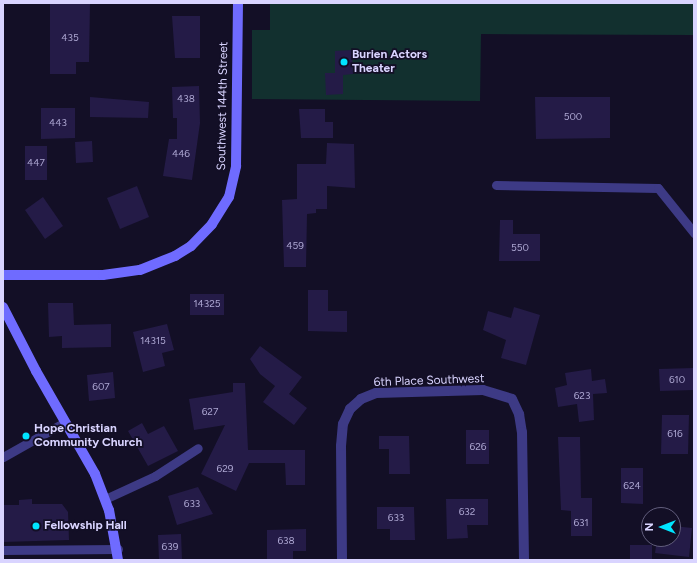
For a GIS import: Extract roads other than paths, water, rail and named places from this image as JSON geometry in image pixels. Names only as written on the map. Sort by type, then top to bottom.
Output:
[{"type":"street","name":"Southwest 144th Street","points":[[3,275],[103,275],[140,270],[175,256],[203,235],[221,213],[232,186],[236,166],[238,3]]},
{"type":"street","points":[[3,307],[95,474],[105,499],[118,549],[118,560]]},
{"type":"street","name":"6th Place Southwest","points":[[342,560],[341,446],[343,424],[350,408],[361,399],[376,393],[483,390],[512,399],[522,432],[524,560]]},
{"type":"lane","points":[[496,185],[658,188],[694,233]]},
{"type":"lane","points":[[3,457],[65,422]]},
{"type":"lane","points":[[105,499],[156,476],[198,448]]},
{"type":"lane","points":[[3,550],[118,549]]},
{"type":"place","name":"Burien Actors Theater","points":[[344,62]]},
{"type":"place","name":"Hope Christian Community Church","points":[[26,436]]},
{"type":"place","name":"Fellowship Hall","points":[[36,526]]}]
